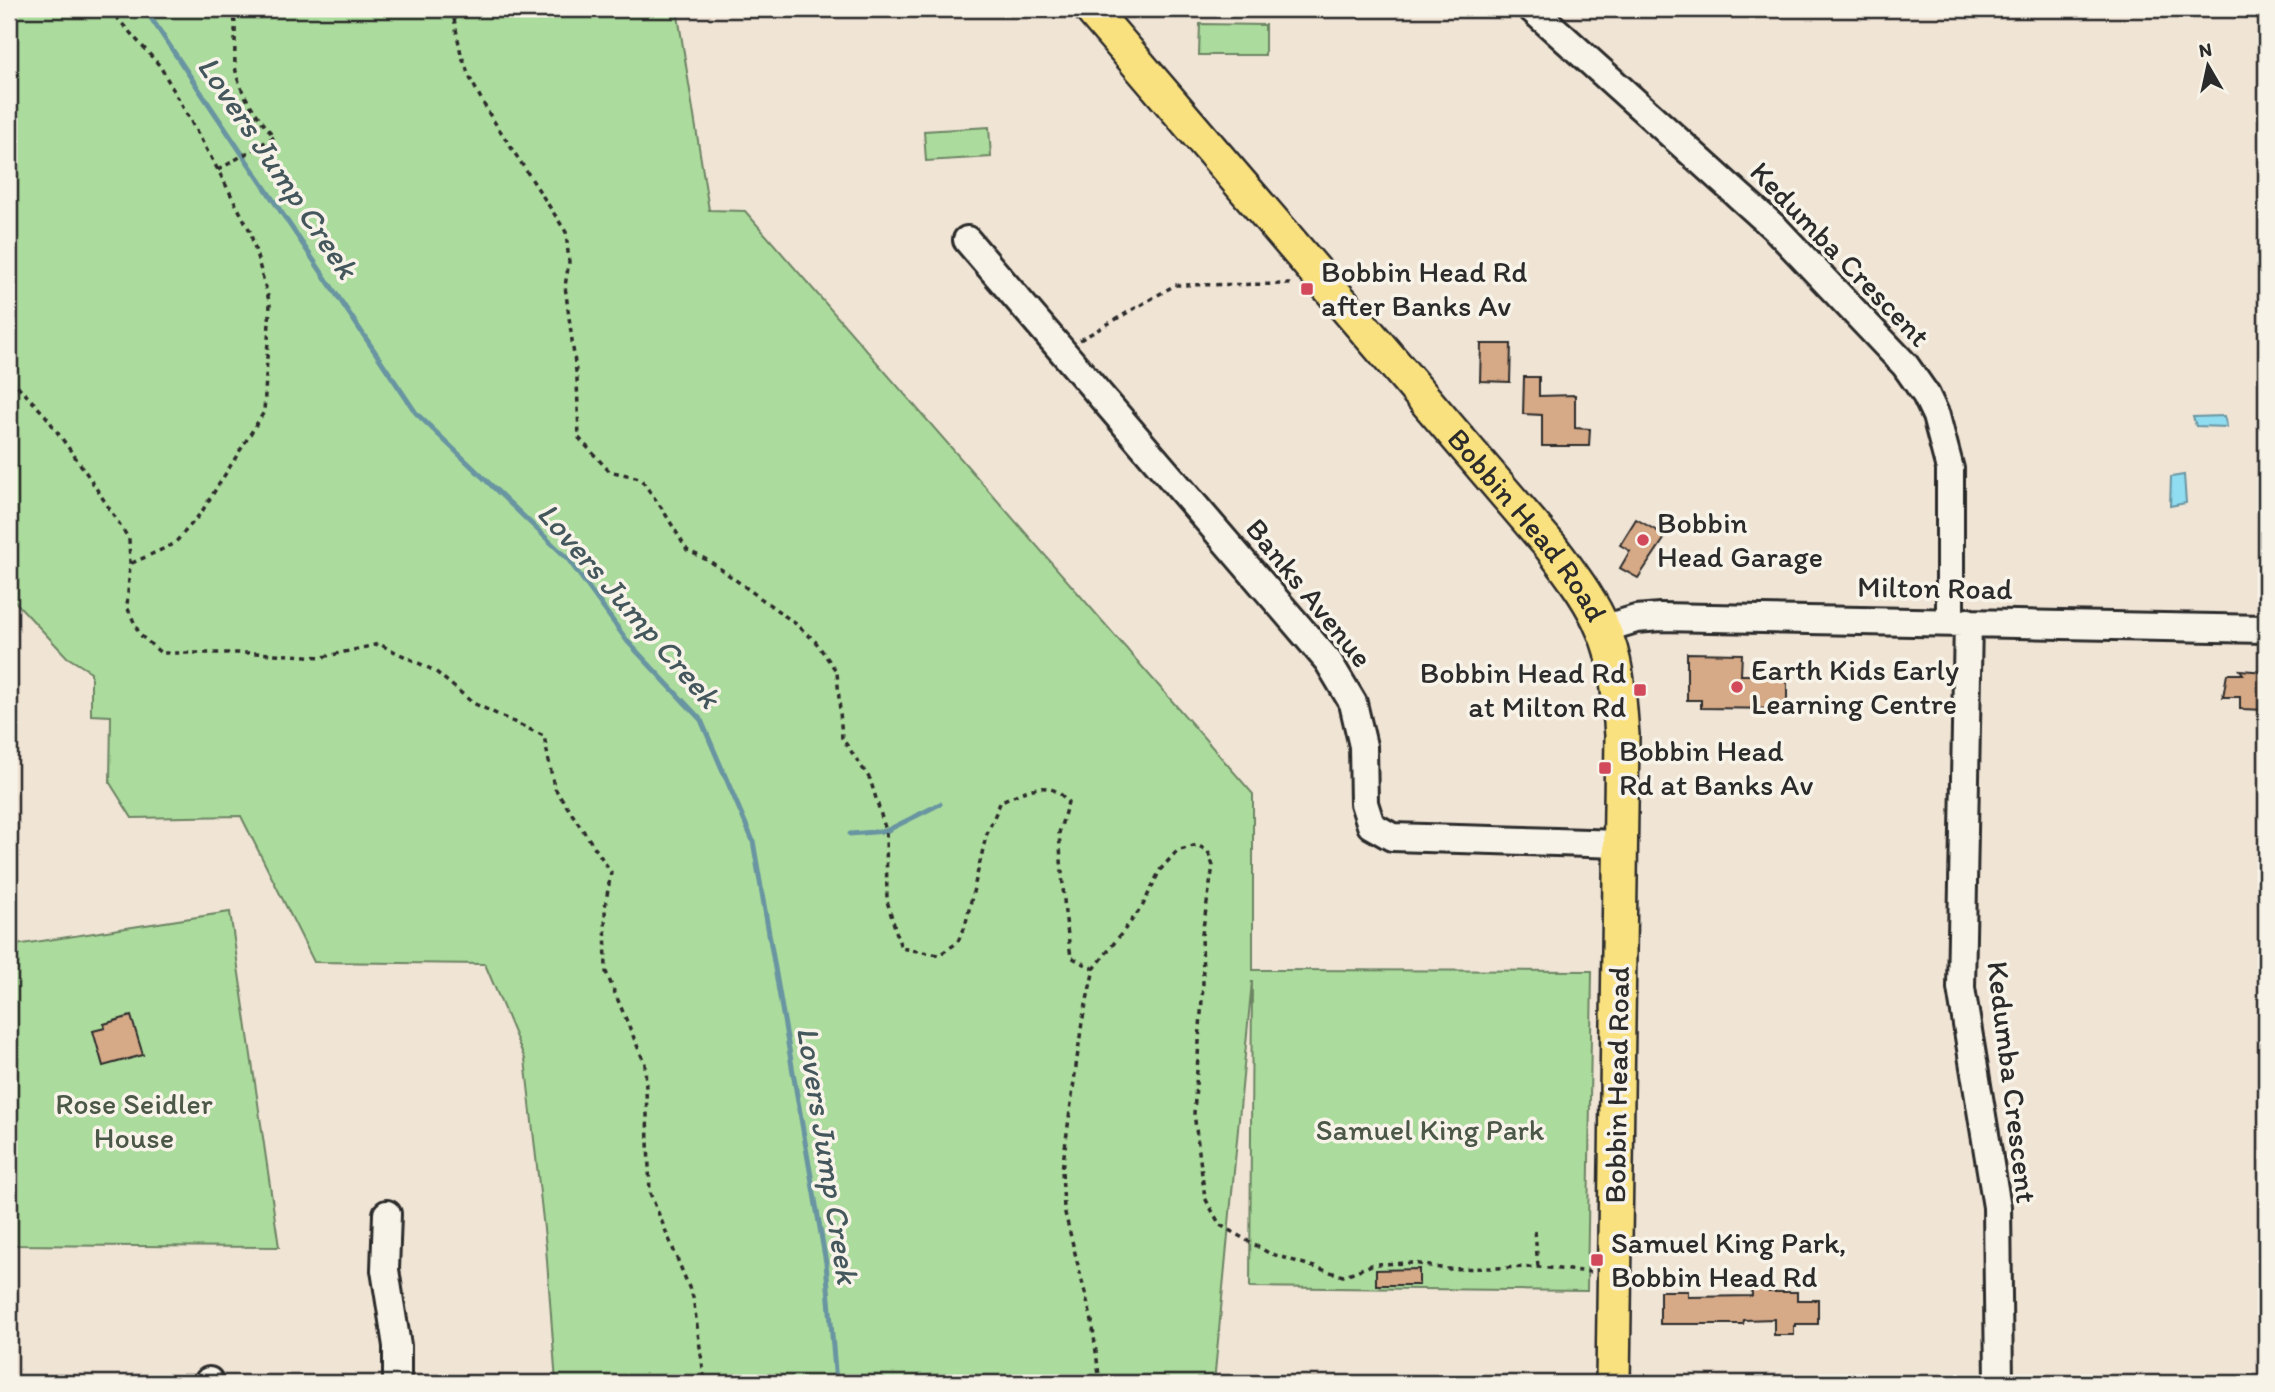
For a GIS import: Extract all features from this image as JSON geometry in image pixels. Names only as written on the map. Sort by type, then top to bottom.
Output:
[{"type":"main road","name":"Bobbin Head Road","points":[[1091,9],[1551,547],[1604,629],[1614,664],[1622,735],[1614,1383]]},
{"type":"street","name":"Kedumba Crescent","points":[[1537,11],[1777,230],[1905,365],[1936,416],[1950,469],[1959,622],[1961,988],[1997,1207],[1999,1383]]},
{"type":"street","name":"Banks Avenue","points":[[967,240],[1328,661],[1353,703],[1363,746],[1364,803],[1371,825],[1392,837],[1620,844]]},
{"type":"street","name":"Milton Road","points":[[1604,629],[1636,619],[1660,617],[2266,629]]},
{"type":"street","points":[[387,1214],[386,1270],[397,1346],[397,1383]]},
{"type":"path","points":[[109,9],[160,66],[218,170],[250,231],[270,304],[264,412],[201,513],[174,544],[130,564]]},
{"type":"path","points":[[218,170],[274,137],[243,92],[235,67],[236,26],[233,9]]},
{"type":"path","points":[[452,9],[461,54],[470,78],[488,112],[566,232],[569,262],[565,286],[578,379],[579,438],[609,471],[640,478],[687,550],[711,562],[796,624],[815,641],[837,671],[842,738],[870,779],[886,831],[887,901],[901,948],[939,955],[957,943],[965,927],[986,836],[1001,801],[1039,786],[1061,793],[1068,802],[1059,833],[1071,957],[1094,969]]},
{"type":"path","points":[[1063,350],[1175,285],[1295,284]]},
{"type":"path","points":[[9,381],[14,382],[45,415],[129,539],[127,607],[140,635],[161,653],[257,653],[323,657],[379,644],[435,671],[473,703],[544,736],[554,787],[611,872],[605,907],[606,972],[645,1064],[650,1192],[693,1297],[705,1383]]},
{"type":"path","points":[[1100,1383],[1092,1321],[1064,1209],[1062,1170],[1082,1021],[1094,969],[1142,907],[1160,870],[1177,851],[1197,845],[1209,851],[1213,866],[1202,934],[1203,985],[1194,1114],[1205,1198],[1220,1225],[1269,1253],[1343,1276],[1374,1264],[1413,1263],[1446,1269],[1538,1267],[1615,1273]]},
{"type":"path","points":[[1535,1231],[1538,1267]]},
{"type":"green space","name":"Samuel King Park","points":[[9,9],[677,9],[709,210],[745,211],[1253,794],[1253,970],[1592,971],[1587,1291],[1250,1287],[1252,981],[1214,1383],[556,1383],[546,1247],[525,1059],[485,964],[314,962],[241,816],[132,818],[110,783],[111,716],[91,715],[91,672],[67,657],[9,595]]},
{"type":"green space","points":[[1200,24],[1265,25],[1265,55],[1199,55]]},
{"type":"green space","points":[[989,127],[991,157],[926,161],[924,131]]},
{"type":"green space","name":"Rose Seidler House","points":[[230,912],[279,1247],[9,1245],[9,946]]},
{"type":"water","points":[[2224,416],[2227,427],[2196,426],[2193,417]]},
{"type":"water","points":[[2184,475],[2186,503],[2170,506],[2171,477]]},
{"type":"building","points":[[1481,344],[1511,344],[1510,382],[1480,381]]},
{"type":"building","points":[[1524,377],[1539,377],[1539,396],[1575,395],[1575,428],[1590,429],[1589,446],[1542,446],[1542,415],[1523,414]]},
{"type":"building","name":"Bobbin Head Garage","points":[[1636,519],[1666,536],[1638,578],[1620,568],[1630,551],[1620,545]]},
{"type":"building","name":"Earth Kids Early Learning Centre","points":[[1687,653],[1742,654],[1741,675],[1787,675],[1787,709],[1701,708],[1701,700],[1687,700]]},
{"type":"building","points":[[2240,670],[2266,672],[2266,710],[2240,709],[2240,697],[2223,697],[2227,674],[2243,674]]},
{"type":"building","name":"Rose Seidler House","points":[[131,1016],[143,1055],[103,1066],[93,1031],[105,1028],[104,1024]]},
{"type":"building","points":[[1419,1269],[1419,1285],[1376,1285],[1376,1270]]},
{"type":"building","points":[[1751,1279],[1768,1280],[1768,1292],[1797,1292],[1797,1300],[1818,1300],[1818,1324],[1796,1324],[1794,1335],[1774,1335],[1774,1319],[1744,1320],[1743,1324],[1660,1324],[1660,1291],[1688,1291],[1688,1297],[1752,1296]]},
{"type":"waterway","name":"Lovers Jump Creek","points":[[145,9],[416,413],[568,559],[628,642],[701,720],[753,841],[826,1263],[836,1383]]},
{"type":"waterway","points":[[850,834],[886,831],[940,804]]},
{"type":"place","name":"Bobbin Head Rd after Banks Av","points":[[1307,289]]},
{"type":"place","name":"Bobbin Head Garage","points":[[1643,540]]},
{"type":"place","name":"Earth Kids Early Learning Centre","points":[[1737,687]]},
{"type":"place","name":"Bobbin Head Rd at Milton Rd","points":[[1640,690]]},
{"type":"place","name":"Bobbin Head Rd at Banks Av","points":[[1605,768]]},
{"type":"place","name":"Samuel King Park, Bobbin Head Rd","points":[[1597,1260]]}]
